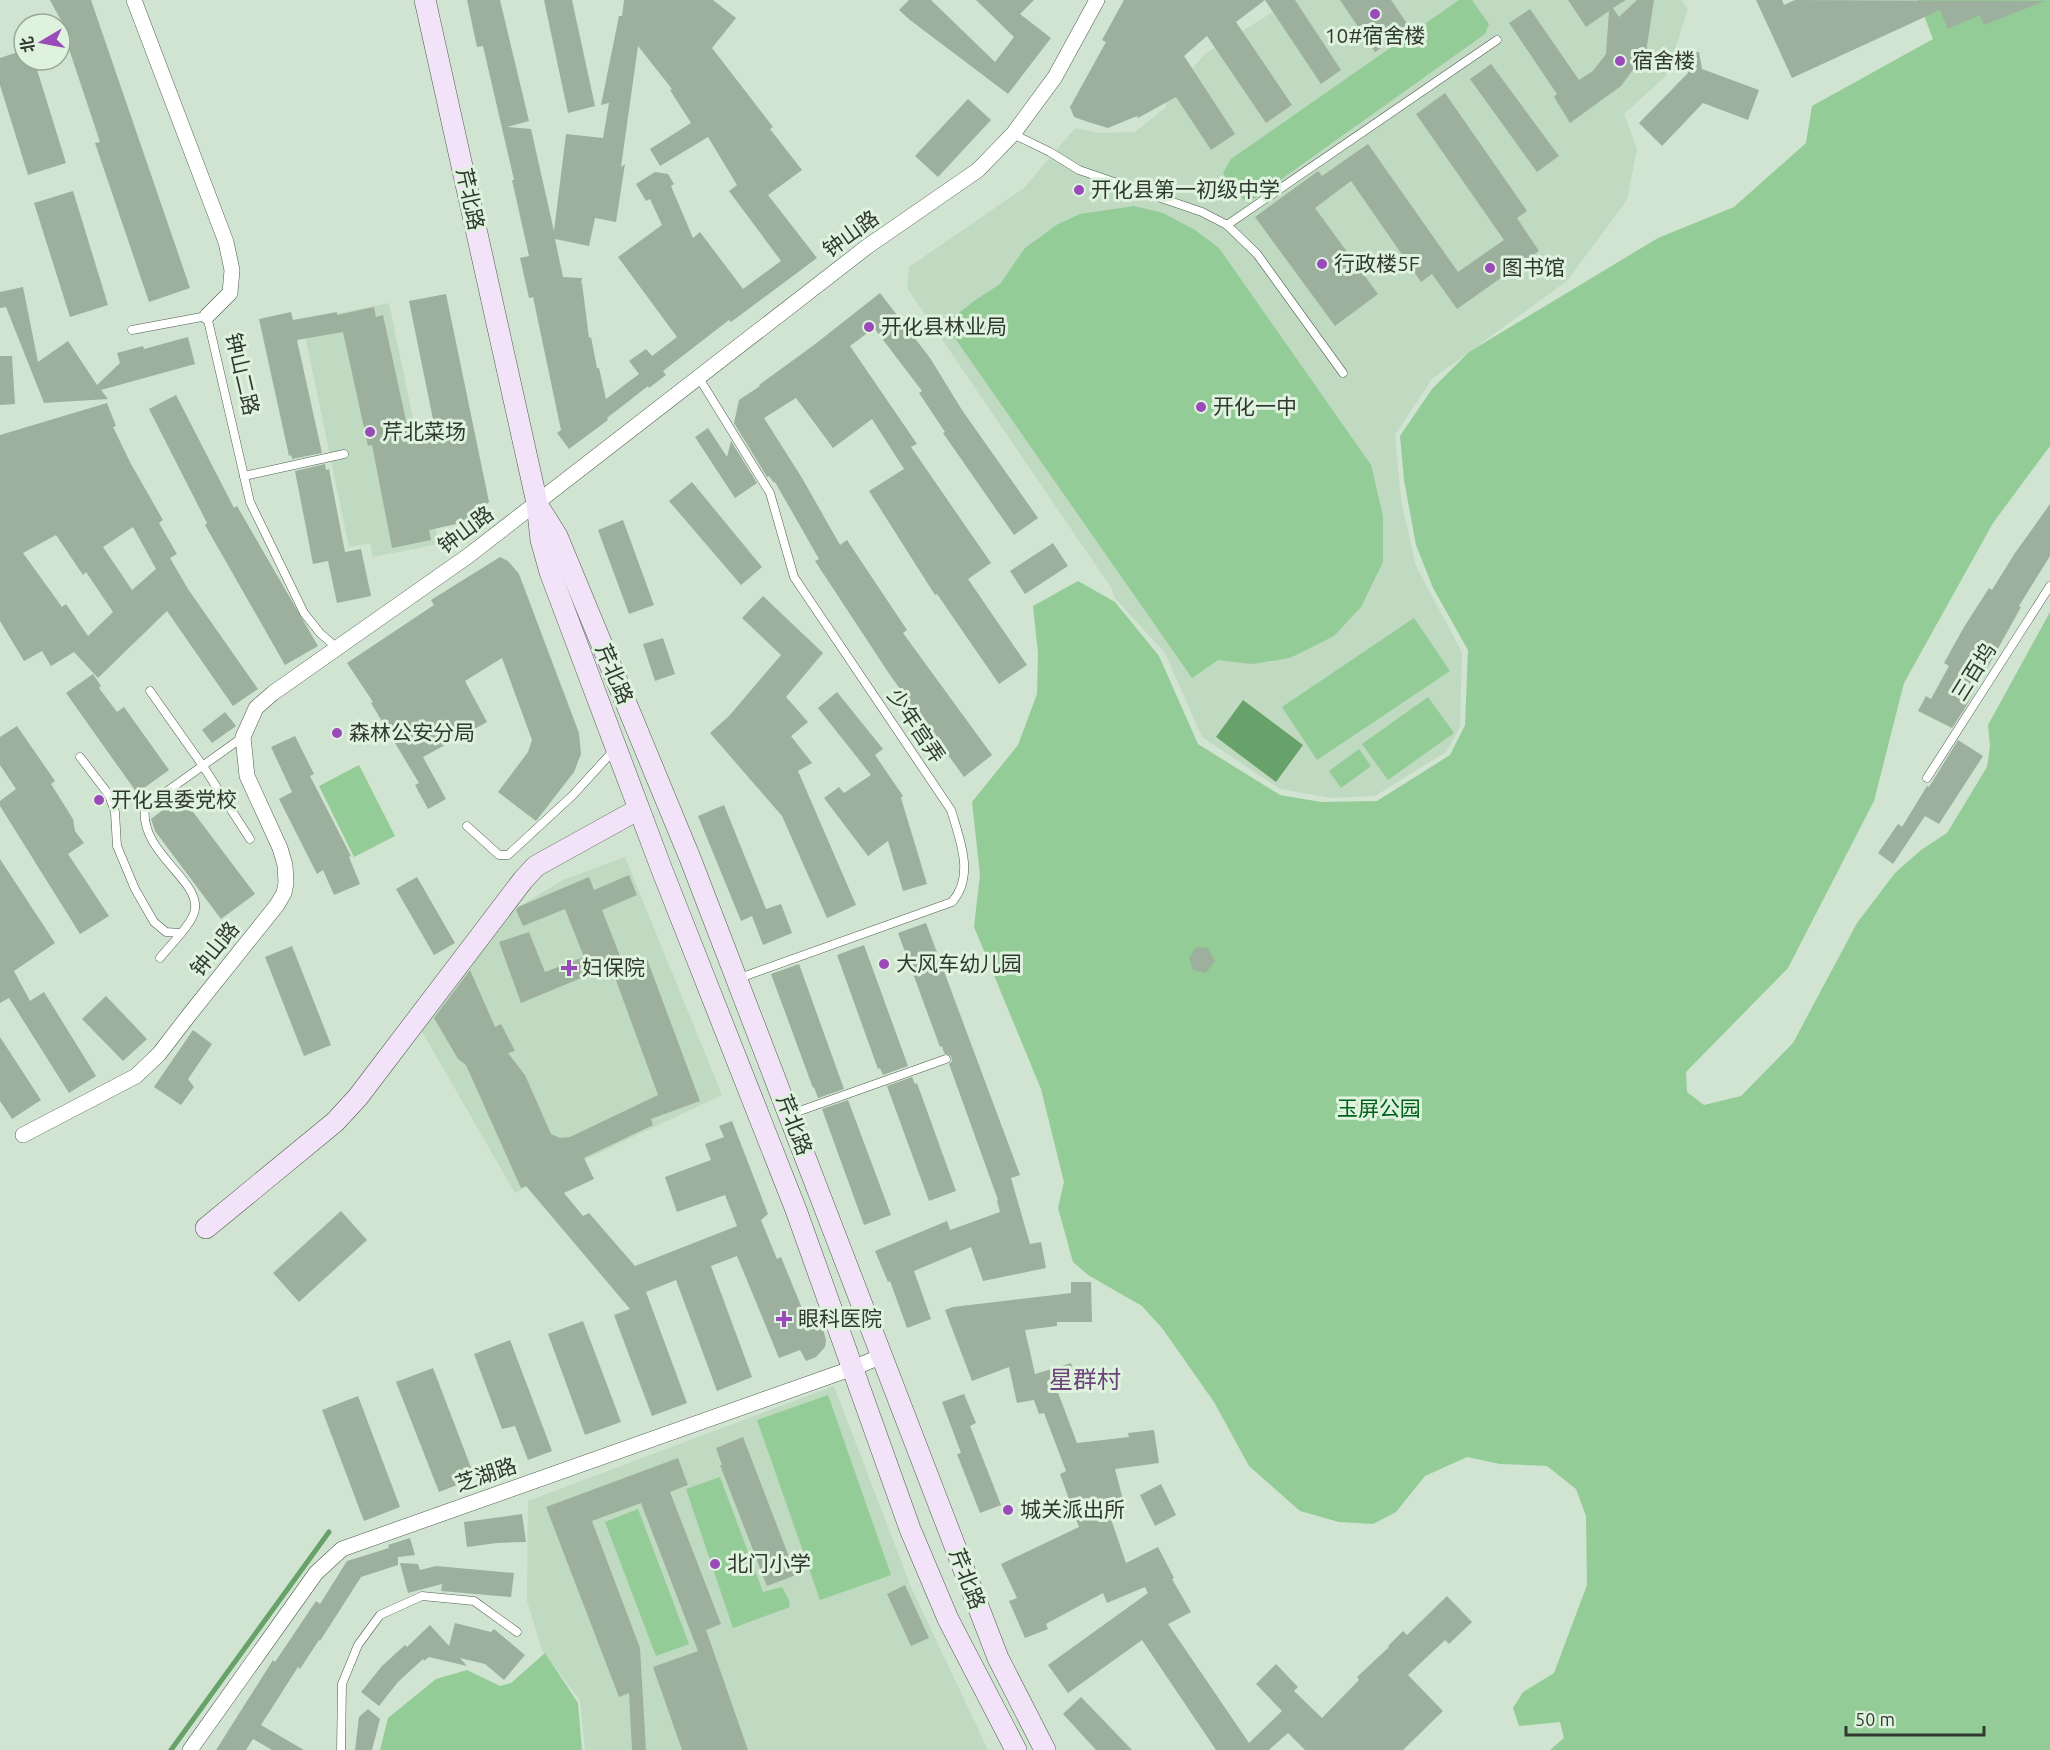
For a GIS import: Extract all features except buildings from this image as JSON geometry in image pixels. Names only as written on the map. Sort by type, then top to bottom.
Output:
[{"type":"main road","name":"芹北路","points":[[425,0],[537,503],[541,540],[550,572],[662,870],[796,1210],[910,1529],[948,1619],[1016,1750]]},
{"type":"main road","name":"芹北路","points":[[537,503],[556,536],[690,858],[998,1658],[1045,1750]]},
{"type":"main road","points":[[206,1228],[335,1122],[358,1097],[516,889],[536,866],[639,809]]},
{"type":"main road","points":[[662,870],[690,858]]},
{"type":"street","name":"钟山二路","points":[[134,0],[226,242],[232,270],[230,293],[207,316]]},
{"type":"street","name":"钟山路","points":[[23,1135],[136,1076],[159,1054],[277,905],[284,893],[285,866],[280,848],[247,776],[243,737],[256,708],[273,693],[468,556],[868,246],[978,170],[1013,134],[1055,77],[1097,0]]},
{"type":"street","name":"芝湖路","points":[[190,1750],[316,1573],[342,1549],[882,1356]]},
{"type":"lane","points":[[1227,225],[1497,40]]},
{"type":"lane","points":[[1013,134],[1050,152],[1079,170],[1202,212],[1227,225],[1257,254],[1343,373]]},
{"type":"lane","points":[[132,330],[207,316]]},
{"type":"lane","name":"钟山二路","points":[[207,316],[250,502],[304,613],[337,648]]},
{"type":"lane","name":"少年宫弄","points":[[699,378],[770,493],[794,577],[951,810],[963,849],[964,884],[952,902],[737,979]]},
{"type":"lane","points":[[244,476],[344,454]]},
{"type":"lane","name":"三百坞","points":[[1928,778],[2050,586]]},
{"type":"lane","points":[[150,691],[250,839]]},
{"type":"lane","points":[[160,958],[190,921],[195,909],[194,898],[183,880],[158,851],[145,826],[145,807],[243,737]]},
{"type":"lane","points":[[467,826],[499,855],[508,855],[573,795],[616,747]]},
{"type":"lane","points":[[80,757],[109,795],[115,813],[117,846],[135,889],[154,922],[166,932],[180,933]]},
{"type":"lane","points":[[790,1114],[946,1059]]},
{"type":"lane","points":[[341,1750],[342,1684],[358,1645],[380,1615],[422,1596],[474,1601],[518,1632]]},
{"type":"shaded area","name":"开化一中","points":[[1293,0],[1682,0],[1688,10],[1666,76],[1624,114],[1637,149],[1627,200],[1567,281],[1432,379],[1395,435],[1401,500],[1416,566],[1462,652],[1460,727],[1446,752],[1375,796],[1331,798],[1280,789],[1202,737],[1165,653],[1114,597],[1112,589],[907,288],[909,267],[1024,188],[1075,128],[1100,133],[1135,132],[1166,107],[1166,98],[1206,53]]},
{"type":"shaded area","name":"芹北菜场","points":[[389,303],[439,544],[373,557],[370,543],[349,547],[302,321]]},
{"type":"shaded area","points":[[1243,700],[1303,745],[1276,782],[1216,737]]},
{"type":"shaded area","name":"妇保院","points":[[625,857],[722,1095],[515,1193],[420,1028],[515,909],[563,880]]},
{"type":"shaded area","name":"北门小学","points":[[834,1386],[911,1587],[988,1750],[585,1750],[580,1700],[542,1650],[527,1601],[528,1501]]},
{"type":"green space","points":[[1459,0],[1472,0],[1489,24],[1485,34],[1248,203],[1231,189],[1223,173],[1231,159]]},
{"type":"green space","name":"玉屏公园","points":[[1918,0],[2050,0],[2050,446],[1993,523],[1904,683],[1874,801],[1788,968],[1686,1072],[1687,1092],[1704,1105],[1741,1096],[1793,1043],[1857,923],[1895,873],[1921,850],[1947,833],[1987,767],[1990,747],[1988,725],[2050,612],[2050,1750],[1550,1750],[1564,1738],[1560,1722],[1519,1726],[1513,1708],[1523,1692],[1554,1673],[1587,1585],[1586,1516],[1576,1489],[1547,1466],[1500,1464],[1467,1457],[1425,1476],[1396,1512],[1373,1524],[1339,1522],[1300,1511],[1249,1466],[1214,1402],[1162,1328],[1142,1306],[1088,1275],[1073,1262],[1058,1208],[1064,1182],[1041,1089],[974,927],[980,875],[972,802],[1018,745],[1037,694],[1038,653],[1033,606],[1078,581],[1115,602],[1159,656],[1198,744],[1280,795],[1321,802],[1377,801],[1450,755],[1465,725],[1468,650],[1433,588],[1416,545],[1404,480],[1400,436],[1432,389],[1469,352],[1658,238],[1734,207],[1806,143],[1812,106],[1933,39]]},
{"type":"green space","points":[[1134,206],[1163,213],[1195,230],[1219,248],[1371,465],[1383,516],[1383,562],[1361,607],[1334,636],[1290,658],[1252,664],[1218,660],[1192,678],[945,324],[1000,284],[1025,248],[1058,224],[1080,214]]},
{"type":"green space","points":[[1414,618],[1450,671],[1317,760],[1282,707]]},
{"type":"green space","points":[[1428,697],[1454,733],[1388,780],[1362,744]]},
{"type":"green space","points":[[1359,749],[1371,766],[1341,788],[1329,771]]},
{"type":"green space","points":[[359,765],[395,836],[354,857],[319,786]]},
{"type":"green space","points":[[828,1395],[891,1575],[820,1600],[757,1420]]},
{"type":"green space","points":[[720,1477],[763,1592],[782,1587],[790,1607],[733,1628],[686,1489]]},
{"type":"green space","points":[[638,1509],[689,1644],[656,1656],[605,1522]]},
{"type":"green space","points":[[545,1653],[578,1703],[582,1750],[380,1750],[388,1718],[436,1679],[467,1670],[500,1686],[511,1683]]},
{"type":"waterway","points":[[171,1750],[329,1532]]},
{"type":"place","name":"10#宿舍楼","points":[[1375,14]]},
{"type":"place","name":"宿舍楼","points":[[1620,61]]},
{"type":"place","name":"开化县第一初级中学","points":[[1079,190]]},
{"type":"place","name":"行政楼5F","points":[[1322,264]]},
{"type":"place","name":"图书馆","points":[[1490,268]]},
{"type":"place","name":"开化县林业局","points":[[869,327]]},
{"type":"place","name":"开化一中","points":[[1201,407]]},
{"type":"place","name":"芹北菜场","points":[[370,432]]},
{"type":"place","name":"森林公安分局","points":[[337,733]]},
{"type":"place","name":"开化县委党校","points":[[99,800]]},
{"type":"place","name":"大风车幼儿园","points":[[884,964]]},
{"type":"place","name":"妇保院","points":[[569,968]]},
{"type":"place","name":"眼科医院","points":[[784,1319]]},
{"type":"place","name":"城关派出所","points":[[1008,1510]]},
{"type":"place","name":"北门小学","points":[[715,1564]]},
{"type":"district","name":"星群村","points":[[1085,1380]]}]
